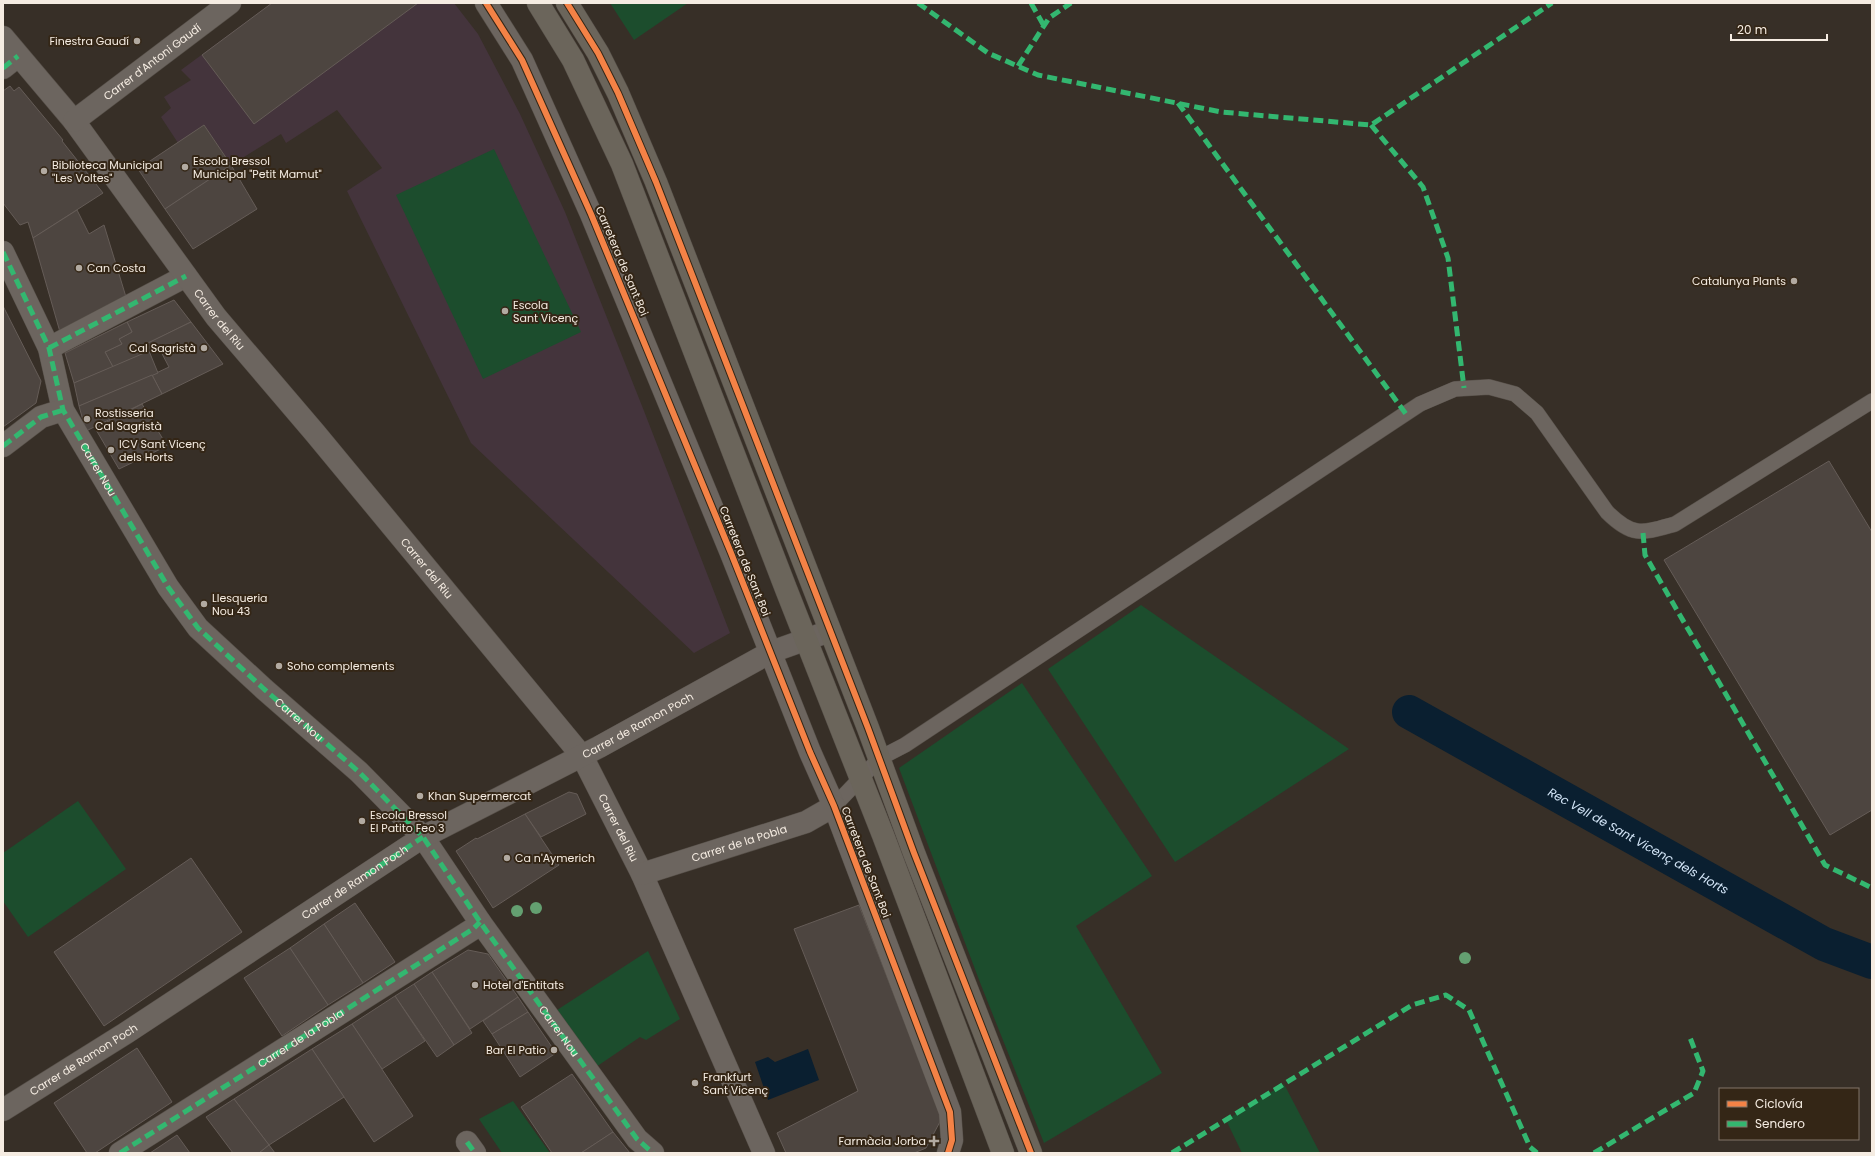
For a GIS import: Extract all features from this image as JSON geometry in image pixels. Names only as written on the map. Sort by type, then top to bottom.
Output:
[{"type":"main road","points":[[538,3],[574,60],[622,164],[861,779],[1003,1153]]},
{"type":"main road","points":[[567,3],[601,60],[618,93],[653,175],[880,758],[914,853],[1031,1153]]},
{"type":"street","name":"Carrer d'Antoni Gaudí","points":[[74,122],[230,3]]},
{"type":"street","name":"Carretera de Sant Boi","points":[[486,3],[522,60],[592,214],[771,652],[810,752],[834,806],[950,1112],[950,1147]]},
{"type":"street","name":"Carrer del Riu","points":[[3,37],[10,62],[74,122],[216,318],[315,433],[582,756],[642,874],[764,1153]]},
{"type":"street","name":"Carrer Nou","points":[[3,252],[49,348],[63,410],[168,587],[198,628],[264,689],[359,772],[424,837],[480,922],[638,1139],[653,1153]]},
{"type":"street","points":[[49,348],[186,276]]},
{"type":"street","points":[[3,446],[41,417],[63,410]]},
{"type":"street","name":"Carrer de Ramon Poch","points":[[3,1110],[126,1033],[424,837],[582,756],[771,652],[830,631]]},
{"type":"street","name":"Carrer de la Pobla","points":[[642,874],[806,822],[834,806]]},
{"type":"street","name":"Carrer de la Pobla","points":[[120,1153],[473,929],[480,922]]},
{"type":"lane","points":[[834,806],[880,758],[918,736],[1420,404],[1455,388],[1489,387],[1515,394],[1536,413],[1608,512],[1620,525],[1643,533],[1675,524],[1872,401]]},
{"type":"shaded area","name":"Escola Sant Vicenç","points":[[272,3],[454,3],[478,34],[520,114],[565,212],[730,633],[694,653],[471,443],[347,191],[382,168],[337,110],[286,143],[281,134],[231,165],[204,125],[178,143],[161,117],[171,108],[164,97],[191,80],[181,70]]},
{"type":"green space","points":[[610,3],[688,3],[634,40]]},
{"type":"green space","points":[[494,149],[581,332],[483,379],[396,195]]},
{"type":"green space","points":[[1141,605],[1349,749],[1175,862],[1048,669]]},
{"type":"green space","points":[[1022,683],[1152,876],[1076,926],[1162,1073],[1044,1143],[981,985],[899,768]]},
{"type":"green space","points":[[78,801],[126,869],[28,937],[3,901],[3,853]]},
{"type":"green space","points":[[648,951],[680,1019],[646,1040],[640,1037],[596,1067],[557,1010]]},
{"type":"green space","points":[[1284,1084],[1320,1153],[1242,1153],[1226,1120]]},
{"type":"green space","points":[[513,1101],[550,1153],[502,1153],[479,1119]]},
{"type":"water","points":[[808,1049],[819,1080],[768,1100],[755,1062],[768,1057],[775,1062]]},
{"type":"building","points":[[272,3],[418,3],[254,124],[202,55]]},
{"type":"building","name":"Biblioteca Municipal \"Les Voltes\"","points":[[10,86],[14,91],[19,87],[63,140],[62,141],[103,193],[33,238],[28,222],[20,225],[3,203],[3,91]]},
{"type":"building","name":"Escola Bressol Municipal \"Petit Mamut\"","points":[[204,125],[231,165],[165,209],[138,169]]},
{"type":"building","points":[[231,165],[257,209],[193,249],[165,209]]},
{"type":"building","name":"Can Costa","points":[[77,210],[89,234],[104,225],[126,297],[60,332],[33,238]]},
{"type":"building","points":[[174,300],[191,322],[148,343],[152,350],[113,367],[105,352],[122,344],[119,339],[132,332],[127,322]]},
{"type":"building","points":[[3,306],[41,381],[36,403],[3,427]]},
{"type":"building","points":[[127,322],[132,332],[119,339],[122,344],[105,352],[113,367],[74,383],[65,353]]},
{"type":"building","points":[[191,322],[223,364],[162,394],[152,375],[169,367],[159,348],[152,352],[148,343]]},
{"type":"building","points":[[149,351],[158,373],[79,406],[74,383]]},
{"type":"building","points":[[152,375],[162,394],[86,431],[79,406]]},
{"type":"building","points":[[142,404],[167,446],[119,469],[95,428]]},
{"type":"building","points":[[1829,461],[1872,532],[1872,810],[1830,835],[1664,560]]},
{"type":"building","points":[[569,792],[577,794],[586,814],[541,837],[525,814]]},
{"type":"building","name":"Ca n'Aymerich","points":[[525,814],[559,865],[493,908],[456,851],[476,838],[477,839]]},
{"type":"building","points":[[191,858],[242,932],[104,1026],[54,952]]},
{"type":"building","points":[[355,903],[395,962],[363,983],[324,924]]},
{"type":"building","points":[[859,905],[942,1118],[926,1148],[914,1153],[786,1153],[777,1133],[858,1091],[794,929]]},
{"type":"building","points":[[324,924],[363,983],[328,1005],[290,948]]},
{"type":"building","points":[[290,948],[328,1005],[282,1036],[244,978]]},
{"type":"building","name":"Hotel d'Entitats","points":[[468,950],[488,954],[518,997],[470,1029],[432,972]]},
{"type":"building","points":[[432,972],[472,1033],[454,1045],[414,984]]},
{"type":"building","points":[[414,984],[454,1045],[437,1057],[395,996]]},
{"type":"building","points":[[395,996],[425,1041],[382,1069],[352,1024]]},
{"type":"building","points":[[518,997],[528,1012],[492,1034],[483,1021]]},
{"type":"building","points":[[528,1012],[556,1053],[520,1077],[492,1034]]},
{"type":"building","points":[[352,1024],[413,1116],[374,1142],[312,1049]]},
{"type":"building","points":[[137,1048],[172,1102],[95,1153],[87,1153],[54,1103]]},
{"type":"building","points":[[312,1049],[344,1097],[269,1145],[234,1099]]},
{"type":"building","points":[[572,1074],[613,1132],[581,1153],[552,1153],[521,1107]]},
{"type":"building","points":[[234,1099],[269,1145],[259,1153],[233,1153],[206,1117]]},
{"type":"building","points":[[613,1132],[630,1153],[581,1153]]},
{"type":"building","points":[[177,1135],[190,1153],[150,1153]]},
{"type":"building","points":[[269,1145],[275,1153],[259,1153]]},
{"type":"waterway","name":"Rec Vell de Sant Vicenç dels Horts","points":[[1409,712],[1824,944],[1872,962]]},
{"type":"marked path","points":[[918,3],[988,53],[1038,75],[1221,112],[1371,125],[1552,3]]},
{"type":"marked path","points":[[1031,3],[1044,26]]},
{"type":"marked path","points":[[1018,66],[1049,18],[1071,3]]},
{"type":"marked path","points":[[3,68],[18,56]]},
{"type":"marked path","points":[[1178,103],[1406,414]]},
{"type":"marked path","points":[[1371,125],[1423,187],[1448,258],[1464,388]]},
{"type":"marked path","points":[[3,252],[49,348],[63,410],[168,587],[198,628],[264,689],[359,772],[423,837],[480,922],[637,1139],[653,1153]]},
{"type":"marked path","points":[[49,348],[186,276]]},
{"type":"marked path","points":[[3,446],[41,417],[63,410]]},
{"type":"marked path","points":[[1643,533],[1645,555],[1825,865],[1872,888]]},
{"type":"marked path","points":[[366,875],[423,837]]},
{"type":"marked path","points":[[120,1153],[473,929],[480,922]]},
{"type":"marked path","points":[[1172,1153],[1412,1005],[1446,995],[1469,1010],[1530,1147],[1537,1153]]},
{"type":"marked path","points":[[1594,1153],[1694,1093],[1703,1071],[1689,1035]]},
{"type":"marked path","points":[[467,1142],[475,1153]]},
{"type":"cycle path","points":[[486,3],[522,60],[591,214],[731,553],[810,752],[834,806],[950,1112],[952,1140],[948,1153]]},
{"type":"cycle path","points":[[567,3],[598,53],[618,93],[656,182],[1031,1153]]},
{"type":"place","name":"Finestra Gaudí","points":[[137,41]]},
{"type":"place","name":"Escola Bressol Municipal \"Petit Mamut\"","points":[[185,167]]},
{"type":"place","name":"Biblioteca Municipal \"Les Voltes\"","points":[[44,171]]},
{"type":"place","name":"Can Costa","points":[[79,268]]},
{"type":"place","name":"Catalunya Plants","points":[[1794,281]]},
{"type":"place","name":"Escola Sant Vicenç","points":[[505,311]]},
{"type":"place","name":"Cal Sagristà","points":[[204,348]]},
{"type":"place","name":"Rostisseria Cal Sagristà","points":[[87,419]]},
{"type":"place","name":"ICV Sant Vicenç dels Horts","points":[[111,450]]},
{"type":"place","name":"Llesqueria Nou 43","points":[[204,604]]},
{"type":"place","name":"Soho complements","points":[[279,666]]},
{"type":"place","name":"Khan Supermercat","points":[[420,796]]},
{"type":"place","name":"Escola Bressol El Patito Feo 3","points":[[362,821]]},
{"type":"place","name":"Ca n'Aymerich","points":[[507,858]]},
{"type":"place","name":"Hotel d'Entitats","points":[[475,985]]},
{"type":"place","name":"Bar El Patio","points":[[554,1050]]},
{"type":"place","name":"Frankfurt Sant Vicenç","points":[[695,1083]]},
{"type":"place","name":"Farmàcia Jorba","points":[[934,1141]]}]
